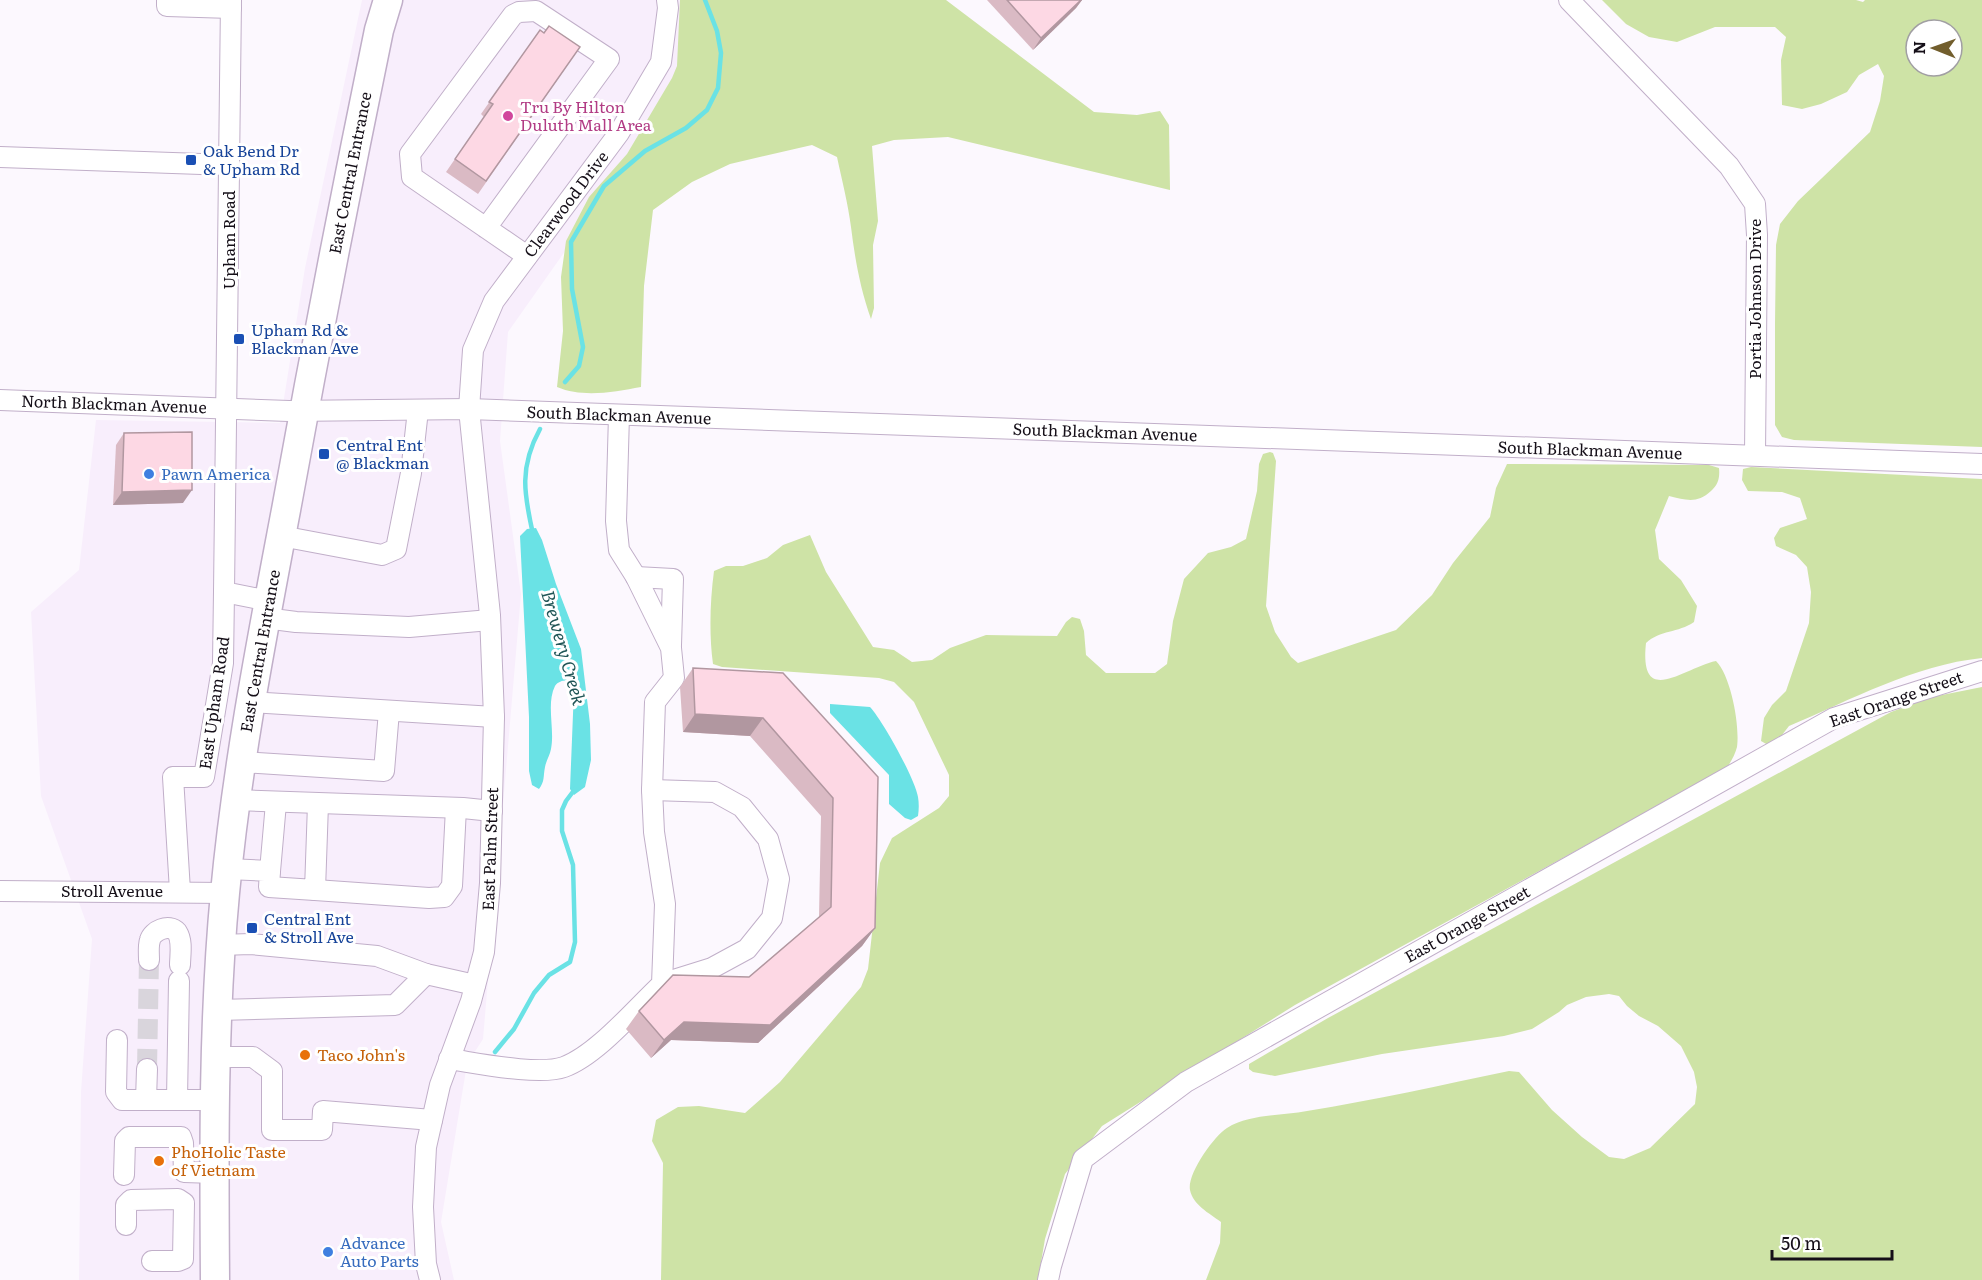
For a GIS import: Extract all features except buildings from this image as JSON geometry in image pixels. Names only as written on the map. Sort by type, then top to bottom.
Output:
[{"type":"highway","name":"East Central Entrance","points":[[379,30],[382,0]]},
{"type":"highway","name":"East Central Entrance","points":[[215,1280],[216,1101],[221,945],[226,881],[241,762],[250,702],[340,216],[387,0]]},
{"type":"street","points":[[167,0],[167,6],[231,4]]},
{"type":"street","name":"Clearwood Drive","points":[[469,410],[473,350],[494,301],[619,133],[661,62],[667,0]]},
{"type":"street","name":"Portia Johnson Drive","points":[[1569,0],[1729,166],[1755,204],[1757,235],[1755,454]]},
{"type":"street","name":"Upham Road","points":[[228,408],[231,4]]},
{"type":"street","points":[[486,228],[609,59],[536,11],[519,12],[513,15],[410,154],[412,177],[486,228],[527,256]]},
{"type":"street","points":[[0,157],[230,165]]},
{"type":"street","name":"North Blackman Avenue","points":[[0,400],[228,408]]},
{"type":"street","name":"South Blackman Avenue","points":[[228,408],[304,411],[469,410],[1382,441],[1535,449],[1755,454],[1982,464]]},
{"type":"street","name":"East Upham Road","points":[[180,891],[173,777],[204,777],[223,663],[228,408]]},
{"type":"street","points":[[281,536],[382,555],[396,549],[411,473],[418,410]]},
{"type":"street","name":"East Palm Street","points":[[430,1280],[426,1264],[423,1207],[426,1147],[440,1084],[475,985],[484,952],[490,883],[494,717],[490,620],[469,410]]},
{"type":"street","points":[[619,415],[616,521],[619,550],[636,578],[671,648]]},
{"type":"street","points":[[636,578],[673,579],[671,648],[674,678],[655,702],[652,790],[654,832],[665,904],[662,984]]},
{"type":"street","points":[[224,592],[296,622],[409,627],[490,620]]},
{"type":"street","name":"East Orange Street","points":[[1048,1280],[1083,1159],[1186,1082],[1834,717],[1982,671]]},
{"type":"street","points":[[250,702],[494,717]]},
{"type":"street","points":[[241,762],[384,771],[389,711]]},
{"type":"street","points":[[449,1059],[528,1070],[563,1067],[591,1051],[662,984],[712,968],[747,949],[772,918],[779,879],[768,839],[742,807],[715,792],[652,790]]},
{"type":"street","points":[[236,800],[492,811]]},
{"type":"street","points":[[276,803],[270,887],[429,898],[444,897],[452,886],[456,808]]},
{"type":"street","points":[[315,890],[318,804]]},
{"type":"street","name":"Stroll Avenue","points":[[0,891],[180,891],[270,871]]},
{"type":"street","points":[[149,960],[149,941],[153,934],[160,929],[173,929],[180,942],[177,1100]]},
{"type":"street","points":[[221,945],[250,944],[377,956],[426,974],[475,985]]},
{"type":"street","points":[[218,1010],[395,1005],[426,974]]},
{"type":"street","points":[[117,1041],[116,1092],[122,1100],[216,1101]]},
{"type":"street","points":[[217,1057],[253,1057],[272,1071],[272,1130],[322,1130],[323,1111],[432,1119]]},
{"type":"street","points":[[146,1100],[147,1069]]},
{"type":"street","points":[[124,1175],[125,1141],[129,1137],[181,1137],[184,1172],[215,1173]]},
{"type":"street","points":[[126,1225],[126,1205],[131,1200],[178,1199],[184,1203],[183,1259],[152,1261]]},
{"type":"street","points":[[184,1228],[215,1228]]},
{"type":"shaded area","points":[[362,0],[698,0],[695,67],[508,332],[500,441],[521,594],[483,1039],[467,1064],[441,1222],[454,1280],[79,1280],[81,1092],[92,939],[41,796],[31,612],[79,570],[96,420],[280,423],[305,268]]},
{"type":"green space","points":[[680,0],[946,0],[1094,112],[1137,115],[1160,111],[1169,125],[1170,190],[948,137],[894,140],[872,146],[878,221],[873,245],[874,308],[871,319],[858,273],[837,157],[812,145],[730,164],[692,182],[653,210],[644,286],[641,387],[588,393],[557,387],[563,331],[561,277],[566,241],[589,197],[627,154],[672,78],[677,66]]},
{"type":"green space","points":[[1602,0],[1856,0],[1863,2],[1865,0],[1982,0],[1982,447],[1794,440],[1782,437],[1775,425],[1776,245],[1780,224],[1798,201],[1870,132],[1880,101],[1884,76],[1878,64],[1859,75],[1847,92],[1821,104],[1802,109],[1782,105],[1781,60],[1786,37],[1775,27],[1715,27],[1677,42],[1649,37],[1626,24]]},
{"type":"green space","points":[[1273,453],[1276,461],[1266,606],[1275,632],[1291,657],[1298,663],[1396,630],[1432,595],[1453,563],[1490,517],[1496,488],[1507,464],[1709,465],[1719,468],[1717,484],[1701,498],[1691,500],[1669,496],[1655,530],[1659,559],[1681,580],[1697,606],[1694,622],[1657,636],[1646,643],[1646,663],[1649,675],[1656,680],[1678,676],[1716,661],[1730,689],[1737,727],[1737,747],[1727,768],[1295,1005],[1102,1126],[1065,1174],[1045,1239],[1038,1280],[661,1280],[663,1163],[652,1141],[656,1120],[678,1107],[699,1106],[745,1113],[780,1082],[861,987],[868,969],[880,863],[892,838],[939,808],[949,796],[949,775],[914,702],[894,682],[879,678],[722,667],[713,664],[710,618],[714,571],[726,566],[743,566],[767,558],[783,545],[810,535],[826,572],[873,647],[894,650],[912,662],[932,660],[950,648],[986,635],[1057,636],[1072,617],[1080,619],[1084,631],[1086,655],[1106,673],[1155,673],[1167,664],[1173,621],[1184,579],[1208,553],[1231,547],[1246,539],[1257,491],[1259,464],[1263,454]]},
{"type":"green space","points":[[1751,467],[1982,479],[1982,658],[1932,668],[1883,685],[1789,726],[1782,735],[1768,745],[1761,741],[1764,718],[1772,705],[1786,691],[1809,623],[1811,592],[1807,567],[1796,555],[1776,546],[1774,538],[1780,528],[1807,519],[1800,498],[1782,492],[1748,491],[1742,480],[1743,469]]},
{"type":"green space","points":[[1982,687],[1982,1280],[1206,1280],[1220,1243],[1221,1222],[1194,1200],[1190,1183],[1202,1156],[1215,1139],[1227,1128],[1246,1120],[1358,1102],[1509,1071],[1519,1072],[1552,1110],[1609,1157],[1624,1159],[1650,1148],[1695,1104],[1697,1087],[1694,1072],[1681,1046],[1658,1026],[1639,1016],[1619,996],[1609,994],[1586,997],[1567,1005],[1532,1029],[1504,1036],[1382,1054],[1275,1076],[1253,1072],[1249,1069],[1249,1064],[1328,1018],[1891,712],[1932,697]]},
{"type":"water","points":[[536,528],[581,649],[590,724],[591,760],[585,787],[574,795],[570,789],[574,689],[572,681],[558,683],[552,693],[551,749],[539,789],[532,785],[529,771],[529,717],[520,536],[527,529]]},
{"type":"water","points":[[830,704],[870,707],[876,714],[898,750],[916,789],[918,816],[911,820],[905,818],[889,804],[889,775],[830,713]]},
{"type":"waterway","name":"Brewery Creek","points":[[565,382],[579,366],[583,347],[572,289],[571,242],[604,186],[645,151],[686,128],[707,110],[718,88],[721,53],[717,31],[705,0]]},
{"type":"waterway","name":"Brewery Creek","points":[[533,534],[525,481],[529,456],[540,429]]},
{"type":"waterway","name":"Brewery Creek","points":[[495,1052],[514,1029],[534,993],[549,975],[570,962],[575,942],[573,865],[562,831],[562,810],[575,789]]},
{"type":"tunnel","points":[[147,1069],[149,960]]},
{"type":"place","name":"Tru By Hilton Duluth Mall Area","points":[[508,116]]},
{"type":"place","name":"Oak Bend Dr & Upham Rd","points":[[191,160]]},
{"type":"place","name":"Upham Rd & Blackman Ave","points":[[239,339]]},
{"type":"place","name":"Central Ent @ Blackman","points":[[324,454]]},
{"type":"place","name":"Pawn America","points":[[149,474]]},
{"type":"place","name":"Central Ent & Stroll Ave","points":[[252,928]]},
{"type":"place","name":"Taco John's","points":[[305,1055]]},
{"type":"place","name":"PhoHolic Taste of Vietnam","points":[[159,1161]]},
{"type":"place","name":"Advance Auto Parts","points":[[328,1252]]}]
